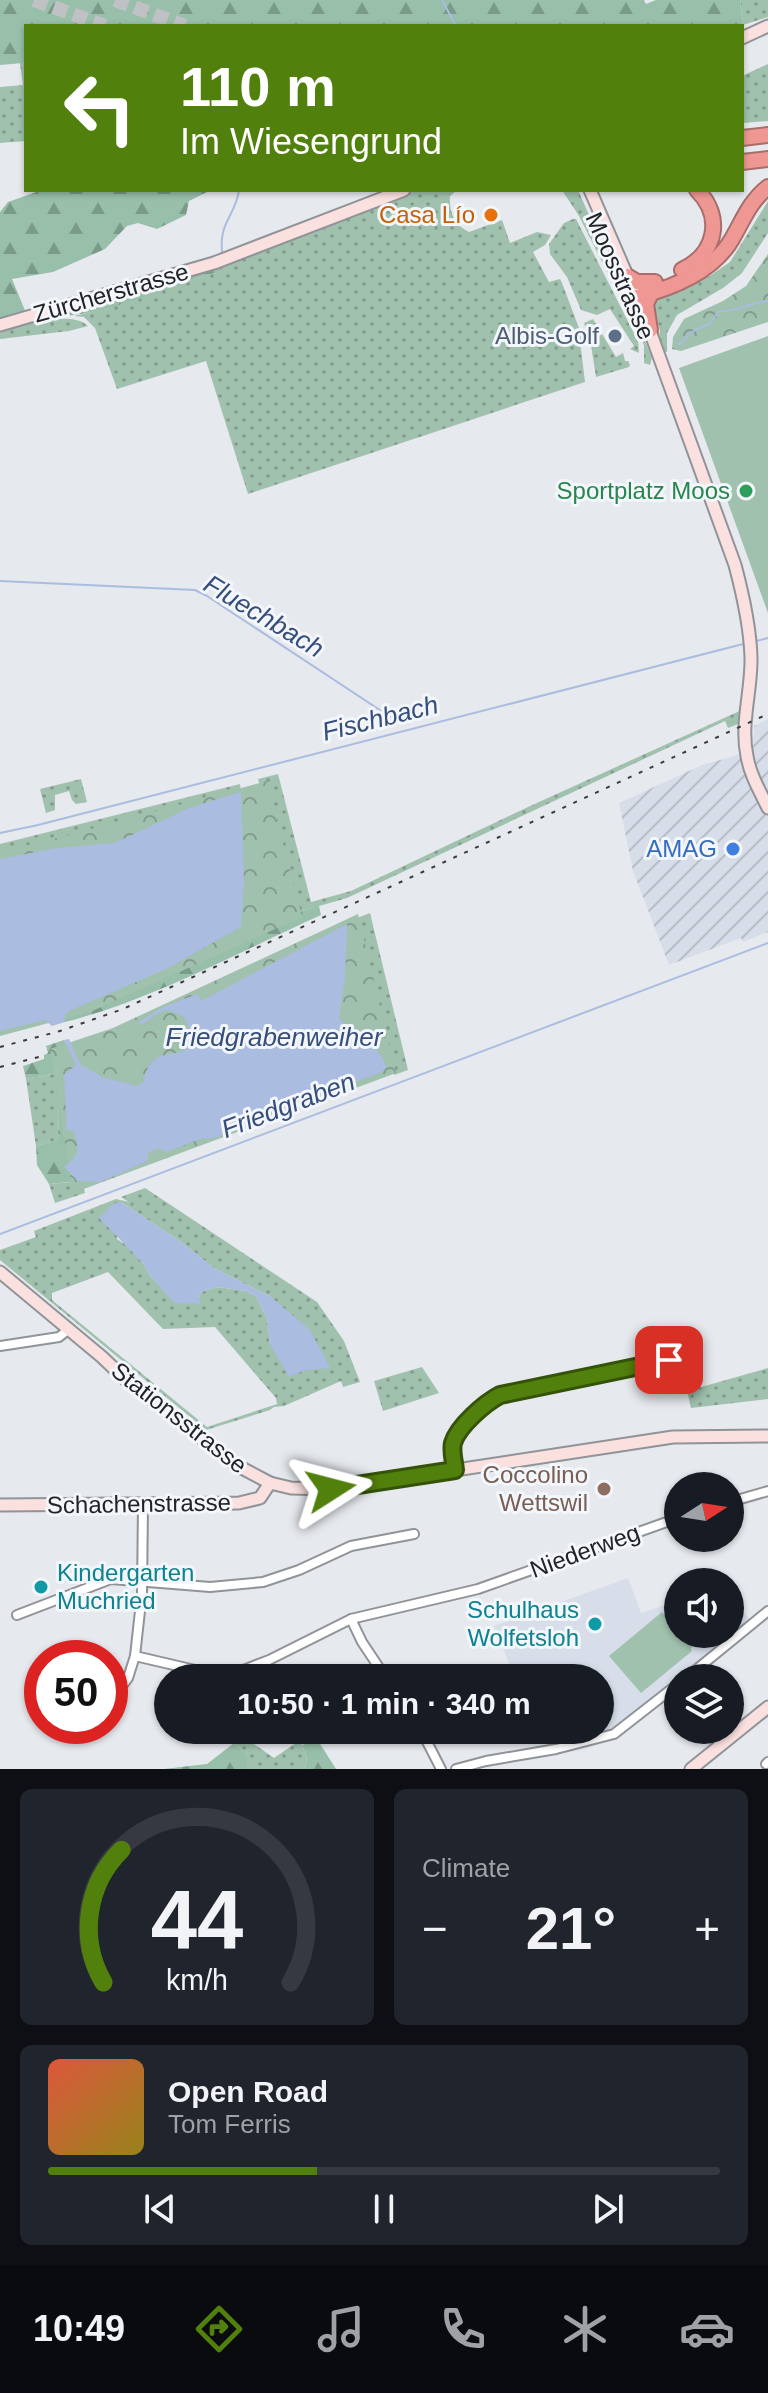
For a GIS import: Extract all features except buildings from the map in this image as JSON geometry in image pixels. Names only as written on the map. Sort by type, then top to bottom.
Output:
[{"type":"highway","points":[[744,138],[768,135]]},
{"type":"highway","points":[[744,162],[768,159]]},
{"type":"highway","points":[[641,292],[701,271],[720,256],[750,205],[768,187]]},
{"type":"highway","points":[[641,292],[697,262],[709,246],[713,230],[712,215],[708,203],[699,192]]},
{"type":"highway","points":[[627,276],[637,282],[646,304],[650,330]]},
{"type":"main road","points":[[744,37],[768,26]]},
{"type":"main road","name":"Zürcherstrasse","points":[[0,325],[221,261],[399,192]]},
{"type":"main road","name":"Moosstrasse","points":[[584,192],[641,292],[659,361]]},
{"type":"main road","name":"Moosstrasse","points":[[591,192],[627,276],[641,292]]},
{"type":"main road","name":"Moosstrasse","points":[[650,330],[726,535],[744,600],[750,644],[746,749],[754,780],[768,808]]},
{"type":"main road","name":"Stationsstrasse","points":[[0,1272],[127,1380],[220,1453],[255,1477],[291,1488],[331,1489],[673,1437],[768,1436]]},
{"type":"main road","name":"Schachenstrasse","points":[[0,1505],[245,1502],[260,1498],[270,1483]]},
{"type":"main road","points":[[691,1769],[768,1707]]},
{"type":"street","points":[[0,1346],[59,1337],[69,1329]]},
{"type":"street","points":[[455,1470],[452,1448],[458,1434],[478,1411],[500,1395],[669,1360]]},
{"type":"street","points":[[744,1498],[768,1491]]},
{"type":"street","points":[[128,1678],[135,1656],[143,1580],[143,1504]]},
{"type":"street","name":"Niederweg","points":[[135,1656],[208,1673],[238,1672],[351,1619],[478,1589],[664,1523]]},
{"type":"street","points":[[17,1615],[111,1579],[210,1587],[244,1586],[281,1577],[351,1546],[414,1534]]},
{"type":"street","points":[[703,1664],[768,1611]]},
{"type":"street","points":[[351,1619],[377,1664]]},
{"type":"street","points":[[456,1769],[614,1734],[664,1697]]},
{"type":"street","points":[[428,1744],[441,1769]]},
{"type":"shaded area","points":[[768,719],[768,932],[743,942],[741,938],[669,965],[633,871],[619,803],[702,765],[753,749],[754,726]]},
{"type":"shaded area","points":[[628,1578],[641,1613],[664,1606],[664,1648],[716,1648],[696,1664],[664,1664],[664,1690],[614,1729],[614,1664],[509,1664],[494,1626]]},
{"type":"green space","points":[[0,0],[644,0],[646,4],[656,0],[740,0],[743,24],[24,24],[24,61],[0,65]]},
{"type":"green space","points":[[740,0],[768,0],[768,17],[743,24]]},
{"type":"green space","points":[[24,58],[24,141],[0,143],[0,87],[23,85],[20,63]]},
{"type":"green space","points":[[768,64],[768,121],[744,123],[744,75]]},
{"type":"green space","points":[[36,192],[207,192],[189,201],[186,215],[157,229],[138,223],[127,226],[105,249],[53,272],[12,279],[26,313],[0,319],[0,212],[8,202]]},
{"type":"green space","points":[[407,192],[455,192],[450,196],[452,213],[456,222],[469,232],[502,220],[510,243],[537,232],[551,235],[545,245],[533,252],[549,282],[560,279],[562,283],[583,340],[580,341],[585,382],[248,494],[206,361],[117,389],[95,328],[84,317],[75,316],[214,273],[219,266]]},
{"type":"green space","points":[[563,192],[579,192],[652,357],[650,365],[644,363],[644,345],[579,216]]},
{"type":"green space","points":[[768,201],[768,233],[742,273],[677,315],[667,333],[667,352],[664,352],[657,320],[652,318],[655,299],[664,292],[708,277],[730,262]]},
{"type":"green space","points":[[576,219],[638,341],[639,353],[630,349],[634,346],[610,309],[597,315],[581,310],[567,277],[550,254],[549,244],[564,223]]},
{"type":"green space","points":[[768,254],[768,322],[681,351],[672,349],[673,337],[684,319],[723,301],[746,286]]},
{"type":"green space","points":[[219,266],[220,270],[214,273],[131,301],[85,313],[48,316]]},
{"type":"green space","points":[[71,319],[88,326],[0,339],[0,330],[38,320]]},
{"type":"green space","points":[[593,319],[616,357],[623,353],[629,367],[596,377],[584,323]]},
{"type":"green space","name":"Sportplatz Moos","points":[[768,336],[768,613],[679,368]]},
{"type":"green space","points":[[744,709],[743,722],[728,728],[725,721],[347,898],[295,913],[258,779],[278,774],[311,902],[351,891]]},
{"type":"green space","points":[[81,779],[87,802],[76,804],[69,791],[55,795],[55,810],[46,813],[40,789]]},
{"type":"green space","points":[[267,781],[302,917],[90,1012],[0,1036],[0,847],[31,845]]},
{"type":"green space","points":[[240,784],[241,792],[0,859],[0,844]]},
{"type":"green space","points":[[319,906],[321,915],[195,974],[98,1013],[65,1022],[65,1015],[295,913]]},
{"type":"green space","points":[[370,913],[408,1070],[394,1075],[357,918]]},
{"type":"green space","name":"Friedgrabenweiher","points":[[358,914],[396,1073],[73,1193],[50,1049],[113,1028]]},
{"type":"green space","points":[[64,1040],[76,1065],[57,1073],[26,1079],[23,1066],[44,1059],[48,1053],[46,1046]]},
{"type":"green space","points":[[58,1073],[58,1140],[36,1146],[26,1079]]},
{"type":"green space","points":[[59,1104],[78,1181],[49,1184],[37,1165],[36,1146],[58,1140]]},
{"type":"green space","points":[[82,1181],[85,1193],[55,1203],[49,1184]]},
{"type":"green space","points":[[145,1188],[317,1302],[344,1341],[360,1382],[343,1387],[341,1381],[284,1406],[206,1430],[0,1260],[0,1250],[36,1237],[34,1231],[116,1199],[129,1202],[121,1197]],"holes":[[[121,1202],[214,1268],[271,1297],[270,1344],[267,1319],[256,1296],[246,1291],[218,1287],[201,1292],[199,1298],[151,1277],[143,1263],[117,1239]],[[108,1272],[163,1329],[215,1327],[276,1398],[277,1404],[207,1427],[52,1300],[52,1293]]]},
{"type":"green space","points":[[422,1367],[439,1393],[383,1411],[374,1381]]},
{"type":"green space","points":[[768,1368],[768,1399],[691,1408],[687,1391]]},
{"type":"green space","points":[[662,1612],[664,1648],[691,1648],[692,1651],[676,1664],[664,1664],[664,1674],[641,1693],[609,1656]]},
{"type":"green space","points":[[233,1744],[247,1755],[247,1769],[164,1769],[207,1764]]},
{"type":"green space","points":[[235,1744],[254,1744],[274,1758],[294,1744],[302,1744],[307,1758],[305,1769],[247,1769],[247,1755]]},
{"type":"green space","points":[[320,1744],[336,1769],[305,1769],[307,1758],[302,1745]]},
{"type":"water","points":[[241,792],[244,880],[241,927],[166,969],[69,1011],[65,1022],[52,1026],[45,1020],[0,1031],[0,859],[57,848],[115,843],[189,808]]},
{"type":"water","name":"Friedgrabenweiher","points":[[347,924],[345,978],[339,1017],[378,1052],[386,1066],[384,1071],[321,1095],[295,1099],[286,1107],[265,1115],[243,1129],[200,1139],[166,1152],[158,1148],[148,1153],[147,1161],[101,1182],[78,1181],[64,1167],[76,1155],[77,1147],[74,1131],[67,1130],[64,1075],[76,1065],[64,1040],[69,1039],[80,1064],[102,1077],[137,1086],[143,1083],[156,1058],[184,1051],[189,1035],[185,1019],[171,1011],[163,1011],[141,1025],[139,1022],[161,1008],[197,994],[201,1001]]},
{"type":"water","points":[[121,1202],[214,1268],[271,1297],[310,1330],[330,1368],[306,1370],[289,1377],[270,1344],[267,1319],[256,1296],[246,1291],[218,1287],[201,1292],[201,1304],[174,1303],[143,1263],[99,1218],[113,1204]]},
{"type":"waterway","points":[[442,0],[455,24]]},
{"type":"waterway","points":[[222,252],[225,225],[239,192]]},
{"type":"waterway","points":[[679,344],[696,329],[710,324],[718,312],[768,301]]},
{"type":"waterway","name":"Fluechbach","points":[[0,581],[195,590],[398,722]]},
{"type":"waterway","name":"Fischbach","points":[[753,642],[768,638]]},
{"type":"waterway","name":"Fischbach","points":[[0,833],[747,643]]},
{"type":"waterway","name":"Friedgraben","points":[[0,1234],[768,943]]},
{"type":"tunnel","points":[[34,0],[100,24]]},
{"type":"tunnel","points":[[115,0],[180,24]]},
{"type":"railway","points":[[0,1047],[60,1031],[123,1009],[768,714]]},
{"type":"railway","points":[[0,1067],[39,1057]]},
{"type":"place","name":"Casa Lío","points":[[491,215]]},
{"type":"place","name":"Albis-Golf","points":[[615,336]]},
{"type":"place","name":"Sportplatz Moos","points":[[746,491]]},
{"type":"place","name":"AMAG","points":[[733,849]]},
{"type":"place","name":"Coccolino Wettswil","points":[[604,1489]]},
{"type":"place","name":"Kindergarten Muchried","points":[[41,1587]]},
{"type":"place","name":"Schulhaus Wolfetsloh","points":[[595,1624]]},
{"type":"route","points":[[331,1489],[455,1470],[452,1448],[458,1434],[488,1401],[500,1395],[669,1360]]}]
